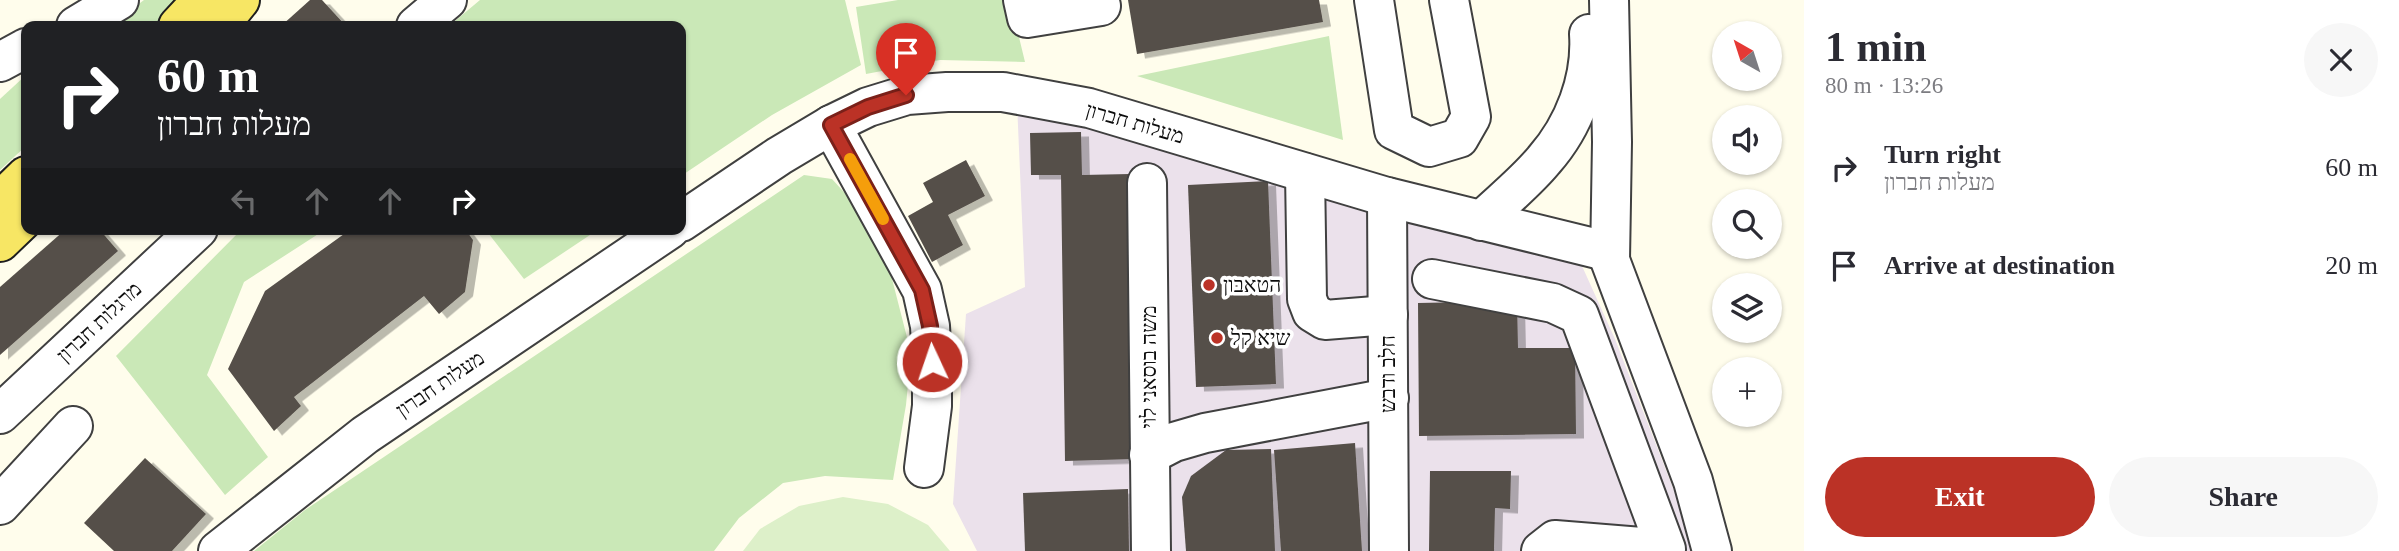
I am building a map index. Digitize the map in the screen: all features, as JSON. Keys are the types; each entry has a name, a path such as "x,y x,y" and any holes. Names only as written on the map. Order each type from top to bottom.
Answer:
{"main road":[{"path":"183,21 202,0"},
{"path":"223,21 240,0"},
{"path":"0,201 21,181"},
{"path":"0,242 21,222"}],"street":[{"path":"84,21 119,0"},
{"path":"422,21 447,0"},
{"path":"1023,0 1027,18 1101,6"},
{"path":"1374,0 1394,130 1429,147 1459,138 1471,117 1449,0"},
{"path":"1480,220 1544,161 1561,138 1581,96 1588,69 1589,38 1585,0"},
{"path":"1609,0 1611,260 1693,481 1712,551"},
{"path":"0,62 21,51"},
{"name":"מעלות חברון","path":"686,219 779,156 868,107 906,95 1003,92 1089,108 1387,197 1610,252"},
{"path":"831,125 922,290 930,326 932,362 932,405 924,468"},
{"path":"1305,173 1307,299 1312,312 1325,320 1388,315"},
{"name":"משה בוסאני לוי","path":"1147,183 1151,551"},
{"name":"חלב ודבש","path":"1387,197 1389,551"},
{"name":"מרגלות חברון","path":"0,414 192,235"},
{"name":"מעלות חברון","path":"218,551 365,435 661,235"},
{"path":"1432,279 1553,303 1579,315 1666,549 1555,540 1541,551"},
{"path":"1149,455 1174,442 1205,433 1389,398"},
{"path":"6,485 73,426"}],"shaded area":[{"path":"1017,103 1108,124 1582,266 1615,339 1680,506 1692,551 977,551 953,504 966,314 1025,287"}],"green space":[{"path":"144,0 187,0 164,21 117,21"},
{"path":"480,0 845,0 861,65 772,115 686,173 686,21 455,21"},
{"path":"898,0 1010,0 1025,62 940,60 866,74 856,7"},
{"path":"1329,36 1343,140 1137,76"},
{"path":"21,80 21,151 0,170 0,99"},
{"path":"804,175 832,179 853,202 890,271 911,353 906,405 893,480 825,476 783,483 739,518 714,551 254,551 305,510"},
{"path":"236,235 317,235 244,282 207,375 268,457 225,495 116,356"},
{"path":"490,235 590,235 524,279"},
{"path":"843,497 888,504 928,525 950,551 743,551 760,529 799,506"}],"building":[{"path":"310,0 322,0 341,21 287,21"},
{"path":"1128,0 1319,0 1323,22 1137,54"},
{"path":"1081,132 1082,175 1130,174 1134,459 1065,461 1061,175 1031,175 1030,133"},
{"path":"966,160 985,196 948,215 963,245 932,262 908,216 933,202 923,183"},
{"path":"1268,181 1276,384 1196,387 1188,185"},
{"path":"59,235 104,235 118,251 0,355 0,287"},
{"path":"343,235 469,235 473,240 465,292 439,314 424,296 294,397 301,406 274,431 228,369 265,291"},
{"path":"1517,301 1518,348 1575,348 1576,434 1419,436 1418,303"},
{"path":"1355,443 1362,551 1281,551 1274,450"},
{"path":"1271,449 1275,551 1186,551 1182,497 1191,476 1226,450"},
{"path":"145,458 206,514 172,551 114,551 84,523"},
{"path":"1430,471 1511,471 1510,509 1495,508 1494,551 1429,551"},
{"path":"1128,489 1129,551 1025,551 1023,493"}],"slow traffic":[{"path":"850,159 883,219"}],"place":[{"name":"הטאבון","path":"1209,285"},
{"name":"שיא קל","path":"1217,338"}],"route":[{"path":"906,95 868,107 831,125 922,290 930,326 932,362"}]}
